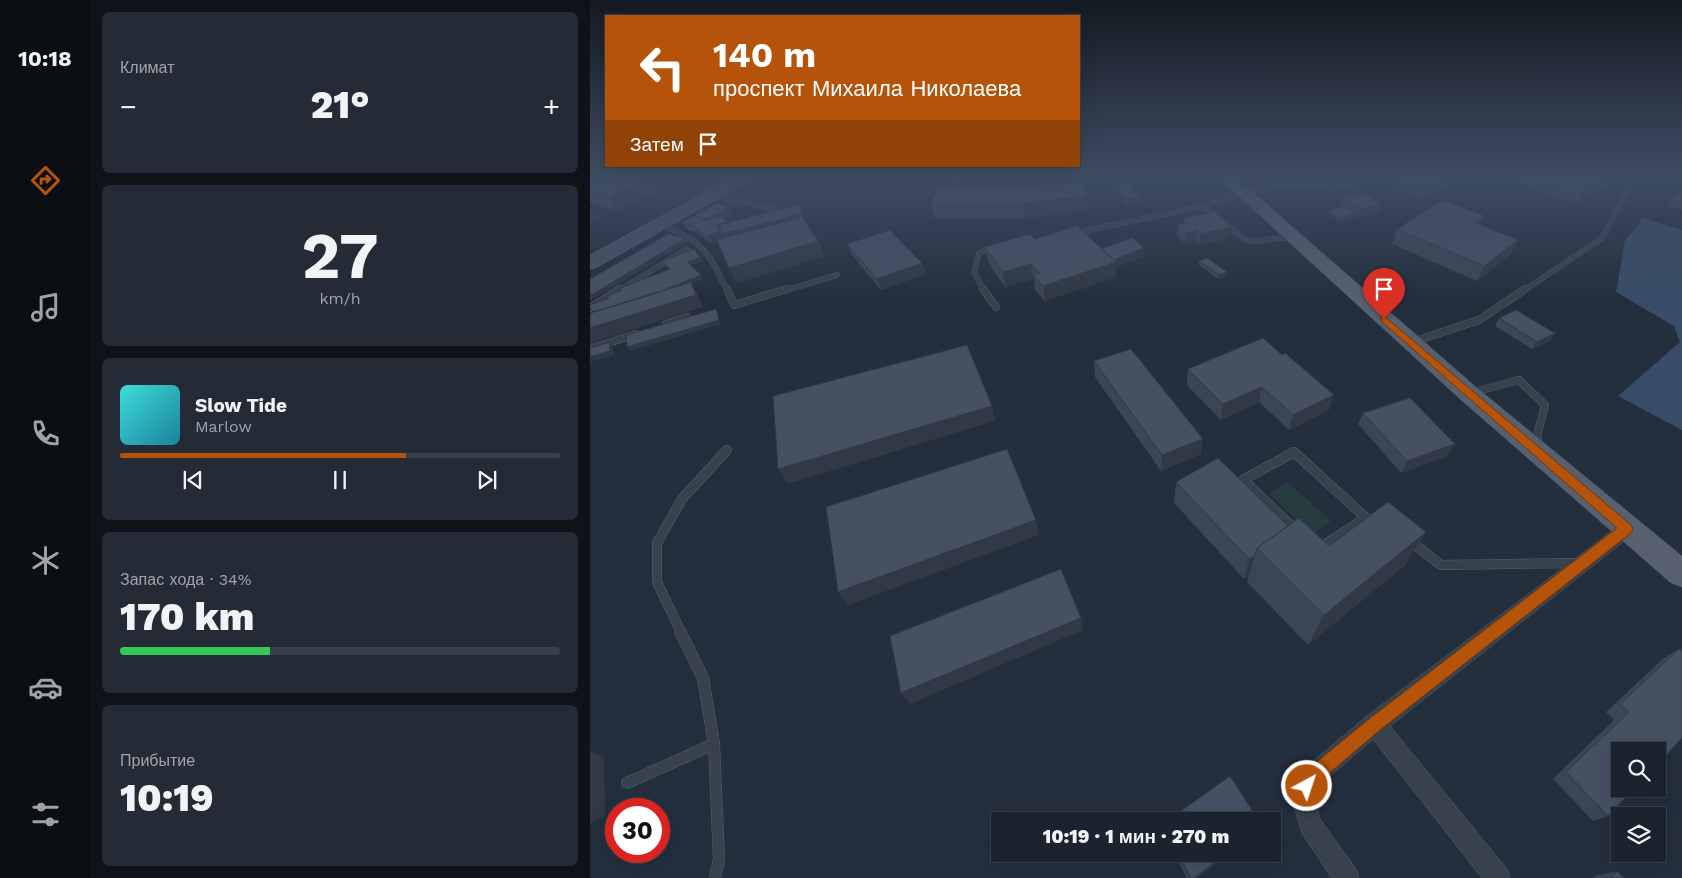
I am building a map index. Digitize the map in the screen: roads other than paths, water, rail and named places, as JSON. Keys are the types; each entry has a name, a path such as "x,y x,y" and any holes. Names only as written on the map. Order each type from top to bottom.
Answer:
{"main road":[{"path":"590,263 676,215"},
{"path":"1269,215 1468,393 1682,574"}],"street":[{"path":"1347,878 1310,825 1302,796 1313,776 1375,724 1627,529"},
{"path":"1375,724 1498,878"}],"lane":[{"path":"1070,234 1161,215"},
{"path":"1215,215 1245,240 1255,241 1294,237"},
{"path":"1410,342 1479,320 1602,238 1614,215"},
{"path":"660,224 683,232 706,250 734,305 837,275"},
{"path":"996,306 978,282 974,272 979,253 996,245 1005,244"},
{"path":"590,308 686,249"},
{"path":"660,326 687,317"},
{"path":"590,349 643,332"},
{"path":"1468,393 1519,380 1545,405 1534,450"},
{"path":"715,878 718,859 714,744 703,678 657,582 657,543 682,499 727,450"},
{"path":"1366,518 1317,550 1243,480 1294,452 1366,518 1380,522"},
{"path":"1403,536 1441,565 1582,563"},
{"path":"627,783 714,744"}],"water":[{"path":"1643,218 1682,230 1682,430 1618,396 1680,342 1674,326 1616,292 1625,241"}]}
